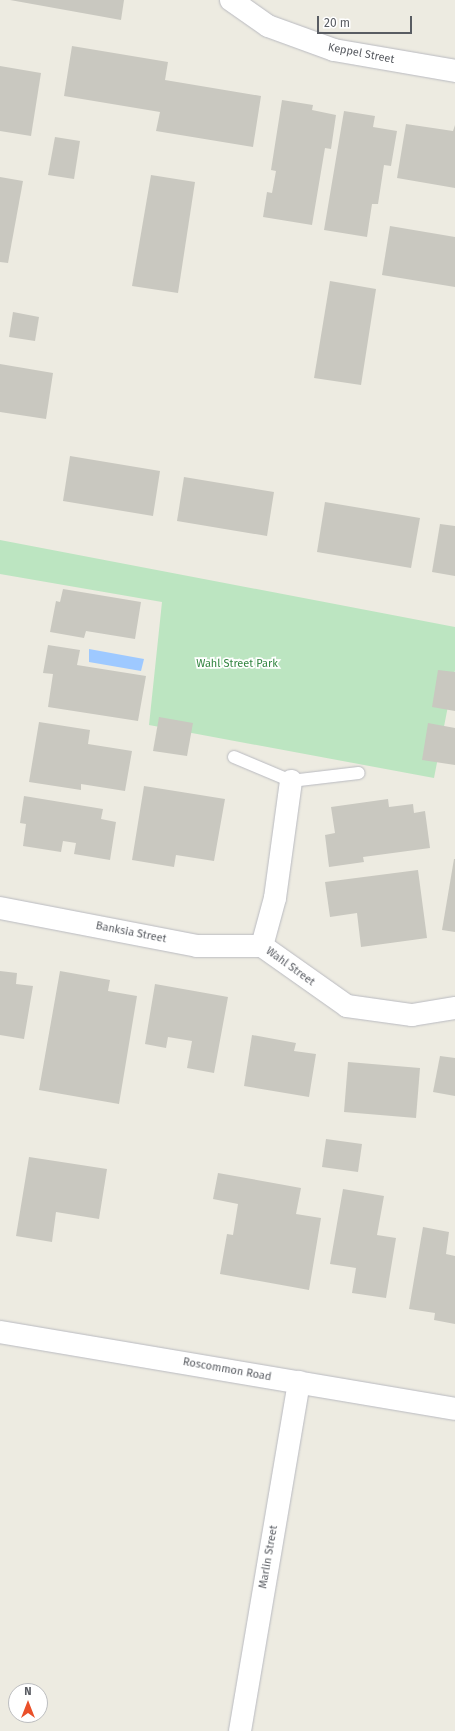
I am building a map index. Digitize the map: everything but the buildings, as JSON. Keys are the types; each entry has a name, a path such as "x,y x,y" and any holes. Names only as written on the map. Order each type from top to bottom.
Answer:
{"street":[{"name":"Keppel Street","path":"231,0 268,26 334,50 455,71"},
{"name":"Wahl Street","path":"291,782 275,898 262,946 347,1006 412,1015 455,1008"},
{"name":"Banksia Street","path":"0,908 197,946 262,946"},
{"name":"Roscommon Road","path":"0,1332 455,1409"},
{"name":"Marlin Street","path":"240,1731 299,1382"}],"lane":[{"path":"234,757 291,782 359,773"}],"green space":[{"name":"Wahl Street Park","path":"0,540 455,627 455,670 434,778 149,725 162,602 0,574"}],"water":[{"path":"89,649 144,659 141,671 89,662"}]}
